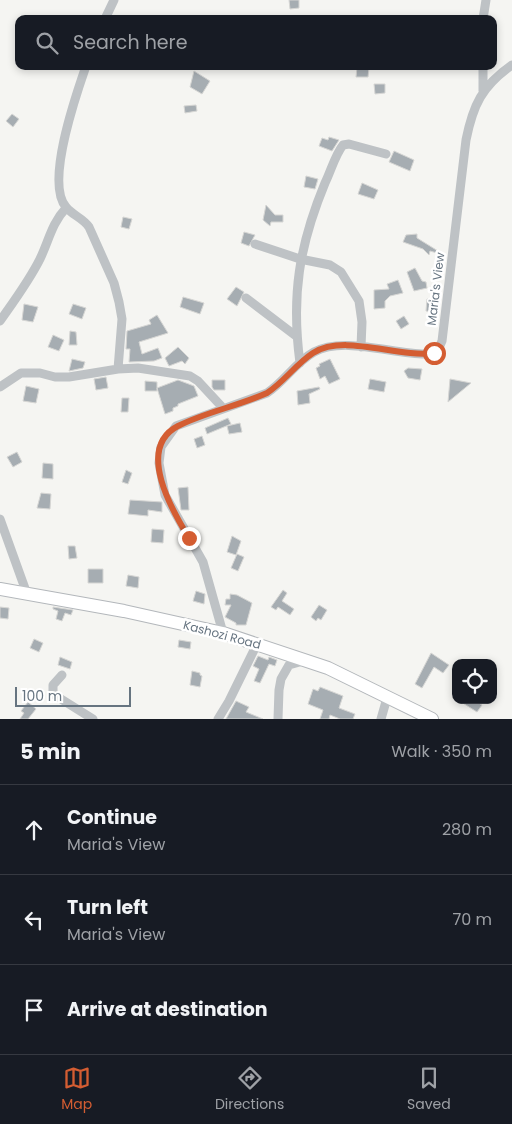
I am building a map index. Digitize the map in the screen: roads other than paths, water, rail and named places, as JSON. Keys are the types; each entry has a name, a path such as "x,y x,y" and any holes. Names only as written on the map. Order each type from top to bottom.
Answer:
{"main road":[{"name":"Kashozi Road","path":"0,589 124,611 223,633 328,668 432,719"}],"street":[{"path":"107,15 114,0"},
{"path":"484,15 486,0"},
{"name":"Maria's View","path":"223,633 207,573 166,495 159,463 161,447 176,426 267,393 280,384 314,352 324,348 340,345 425,354 438,350 442,341 466,140 471,115 483,91 494,77 512,65"},
{"path":"85,70 63,144 58,177 60,193 66,208 84,220 89,227 114,283 122,319 118,369"},
{"path":"483,70 483,91"},
{"path":"300,364 296,336 296,295 300,259 321,194 340,149 349,144 386,154"},
{"path":"0,321 39,260 52,225 66,208"},
{"path":"255,244 300,259 330,265 341,272 359,301 362,322 361,347"},
{"path":"246,298 296,336"},
{"path":"0,387 21,373 40,373 55,377 69,377 118,369 163,371 190,376 198,381 223,408"},
{"path":"0,519 27,594"},
{"path":"220,719 257,644"},
{"path":"278,719 279,690 286,668 293,662 306,660"},
{"path":"62,675 53,685 53,694 93,719"},
{"path":"381,719 387,698"}]}
